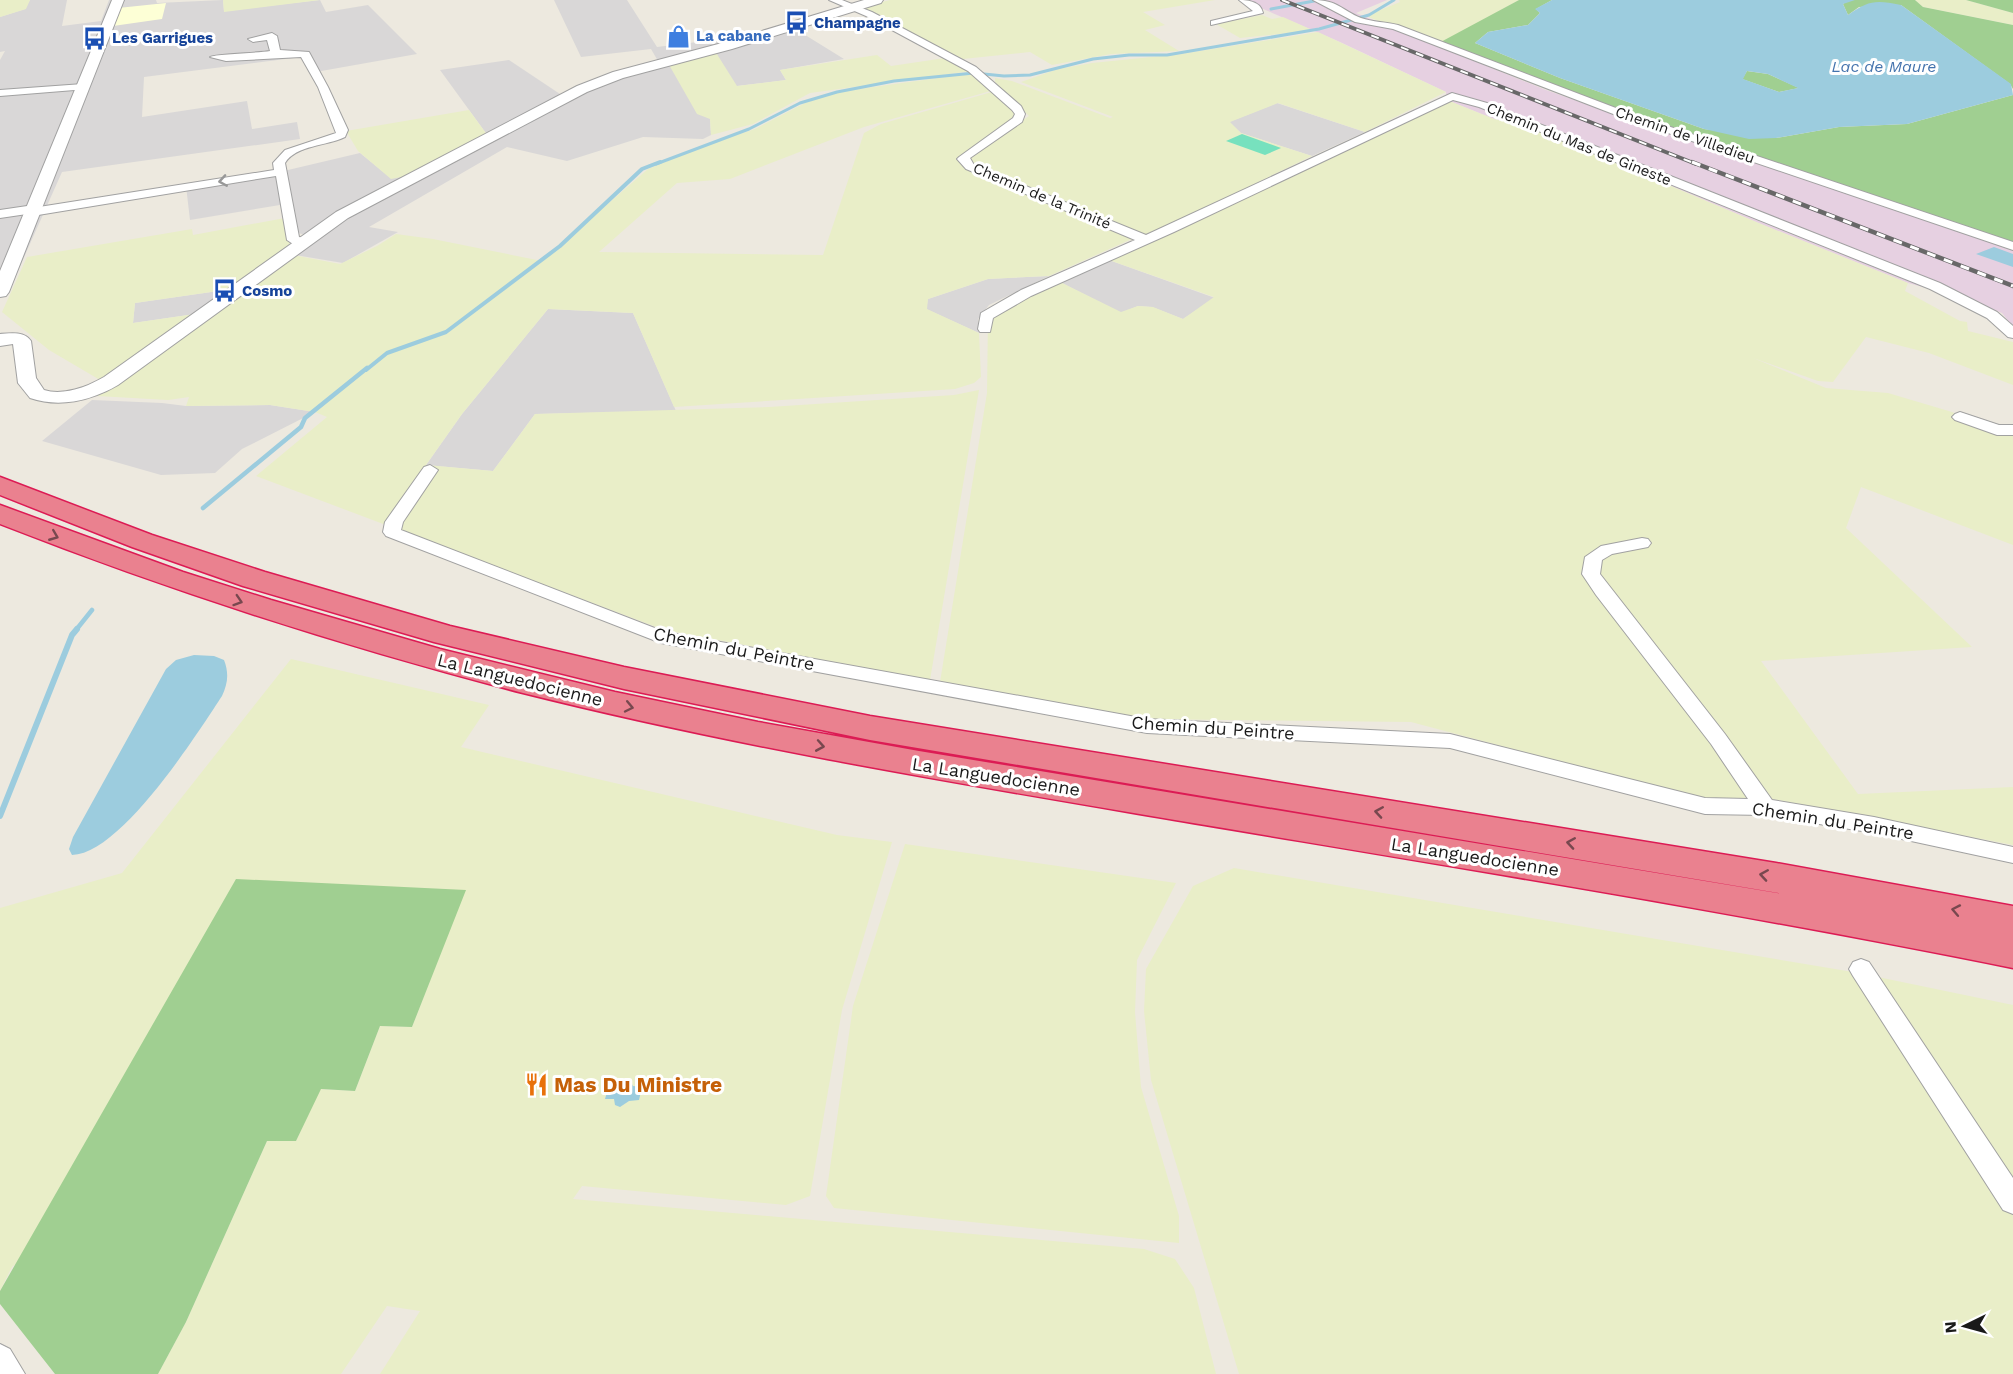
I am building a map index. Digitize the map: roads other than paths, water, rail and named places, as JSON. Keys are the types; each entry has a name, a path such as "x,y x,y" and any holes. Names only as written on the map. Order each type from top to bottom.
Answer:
{"highway":[{"name":"La Languedocienne","path":"0,485 133,538 295,592 445,635 635,681 870,728 1788,879 2013,921"},
{"name":"La Languedocienne","path":"0,514 163,576 297,620 432,658 705,724 892,759 1847,920 2013,952"}],"street":[{"path":"0,292 118,0"},
{"path":"834,0 852,7"},
{"path":"0,340 12,338 22,341 28,386 32,391 44,396 84,394 111,381 302,242 379,194 592,84 766,35 877,0"},
{"path":"1214,23 1258,13 1258,9 1244,0"},
{"name":"Chemin de Villedieu","path":"1318,0 1341,9 1356,19 1395,27 1625,115 2013,246"},
{"name":"Chemin de la Trinité","path":"852,7 972,69 1017,108 1020,114 1018,120 963,159 970,167 1145,239"},
{"path":"253,39 272,36 273,48 278,54"},
{"path":"215,57 243,58 305,54 323,87 342,130 341,135 334,140 291,151 281,158 281,172 293,240 302,242"},
{"path":"0,93 83,87"},
{"name":"Chemin du Mas de Gineste","path":"985,329 986,316 1026,292 1452,96 1483,105 1935,286 1992,315 2013,334"},
{"path":"0,214 281,172"},
{"path":"1960,417 1997,430 2013,430"},
{"name":"Chemin du Peintre","path":"430,470 394,522 392,532 661,637 1147,726 1450,741 1704,806 1765,807 1874,825 2013,855"},
{"path":"1642,543 1607,550 1594,556 1591,574 1718,739 1765,807"},
{"path":"1862,969 2013,1201"},
{"path":"0,1359 10,1374"}],"water":[{"name":"Lac de Maure","path":"1552,0 1855,0 1843,4 1848,15 1873,2 1892,3 1901,5 2011,84 2013,95 1907,124 1839,127 1776,138 1749,139 1704,129 1560,78 1475,43 1488,32 1528,25 1540,13 1535,9","holes":["1747,71 1768,74 1798,88 1779,92 1743,79"]},
{"path":"1994,247 2013,254 2013,267 1976,254"},
{"path":"194,655 214,656 224,660 227,678 222,696 176,763 134,814 113,835 91,849 72,855 69,849 73,837 166,669 176,660"},
{"path":"624,1080 630,1080 633,1086 642,1087 639,1100 629,1101 620,1107 615,1105 614,1099 605,1099 609,1085 619,1085"}],"waterway":[{"path":"656,164 749,129 800,103 837,92 894,81 974,73 1004,76 1030,75 1093,59 1129,55 1167,55 1319,29 1369,15 1394,0"},
{"path":"1271,9 1314,1"},
{"path":"366,370 387,353 446,332 560,246 642,169 660,162"},
{"path":"203,508 301,427 305,418 367,368"},
{"path":"76,630 92,610"},
{"path":"0,816 72,635 77,629"}],"railway":[{"path":"1282,0 1696,164"},
{"path":"1692,162 2013,286"}],"place":[{"name":"Champagne","path":"796,23"},
{"name":"La cabane","path":"678,36"},
{"name":"Les Garrigues","path":"94,38"},
{"name":"Cosmo","path":"224,291"},
{"name":"Mas Du Ministre","path":"536,1085"}]}
